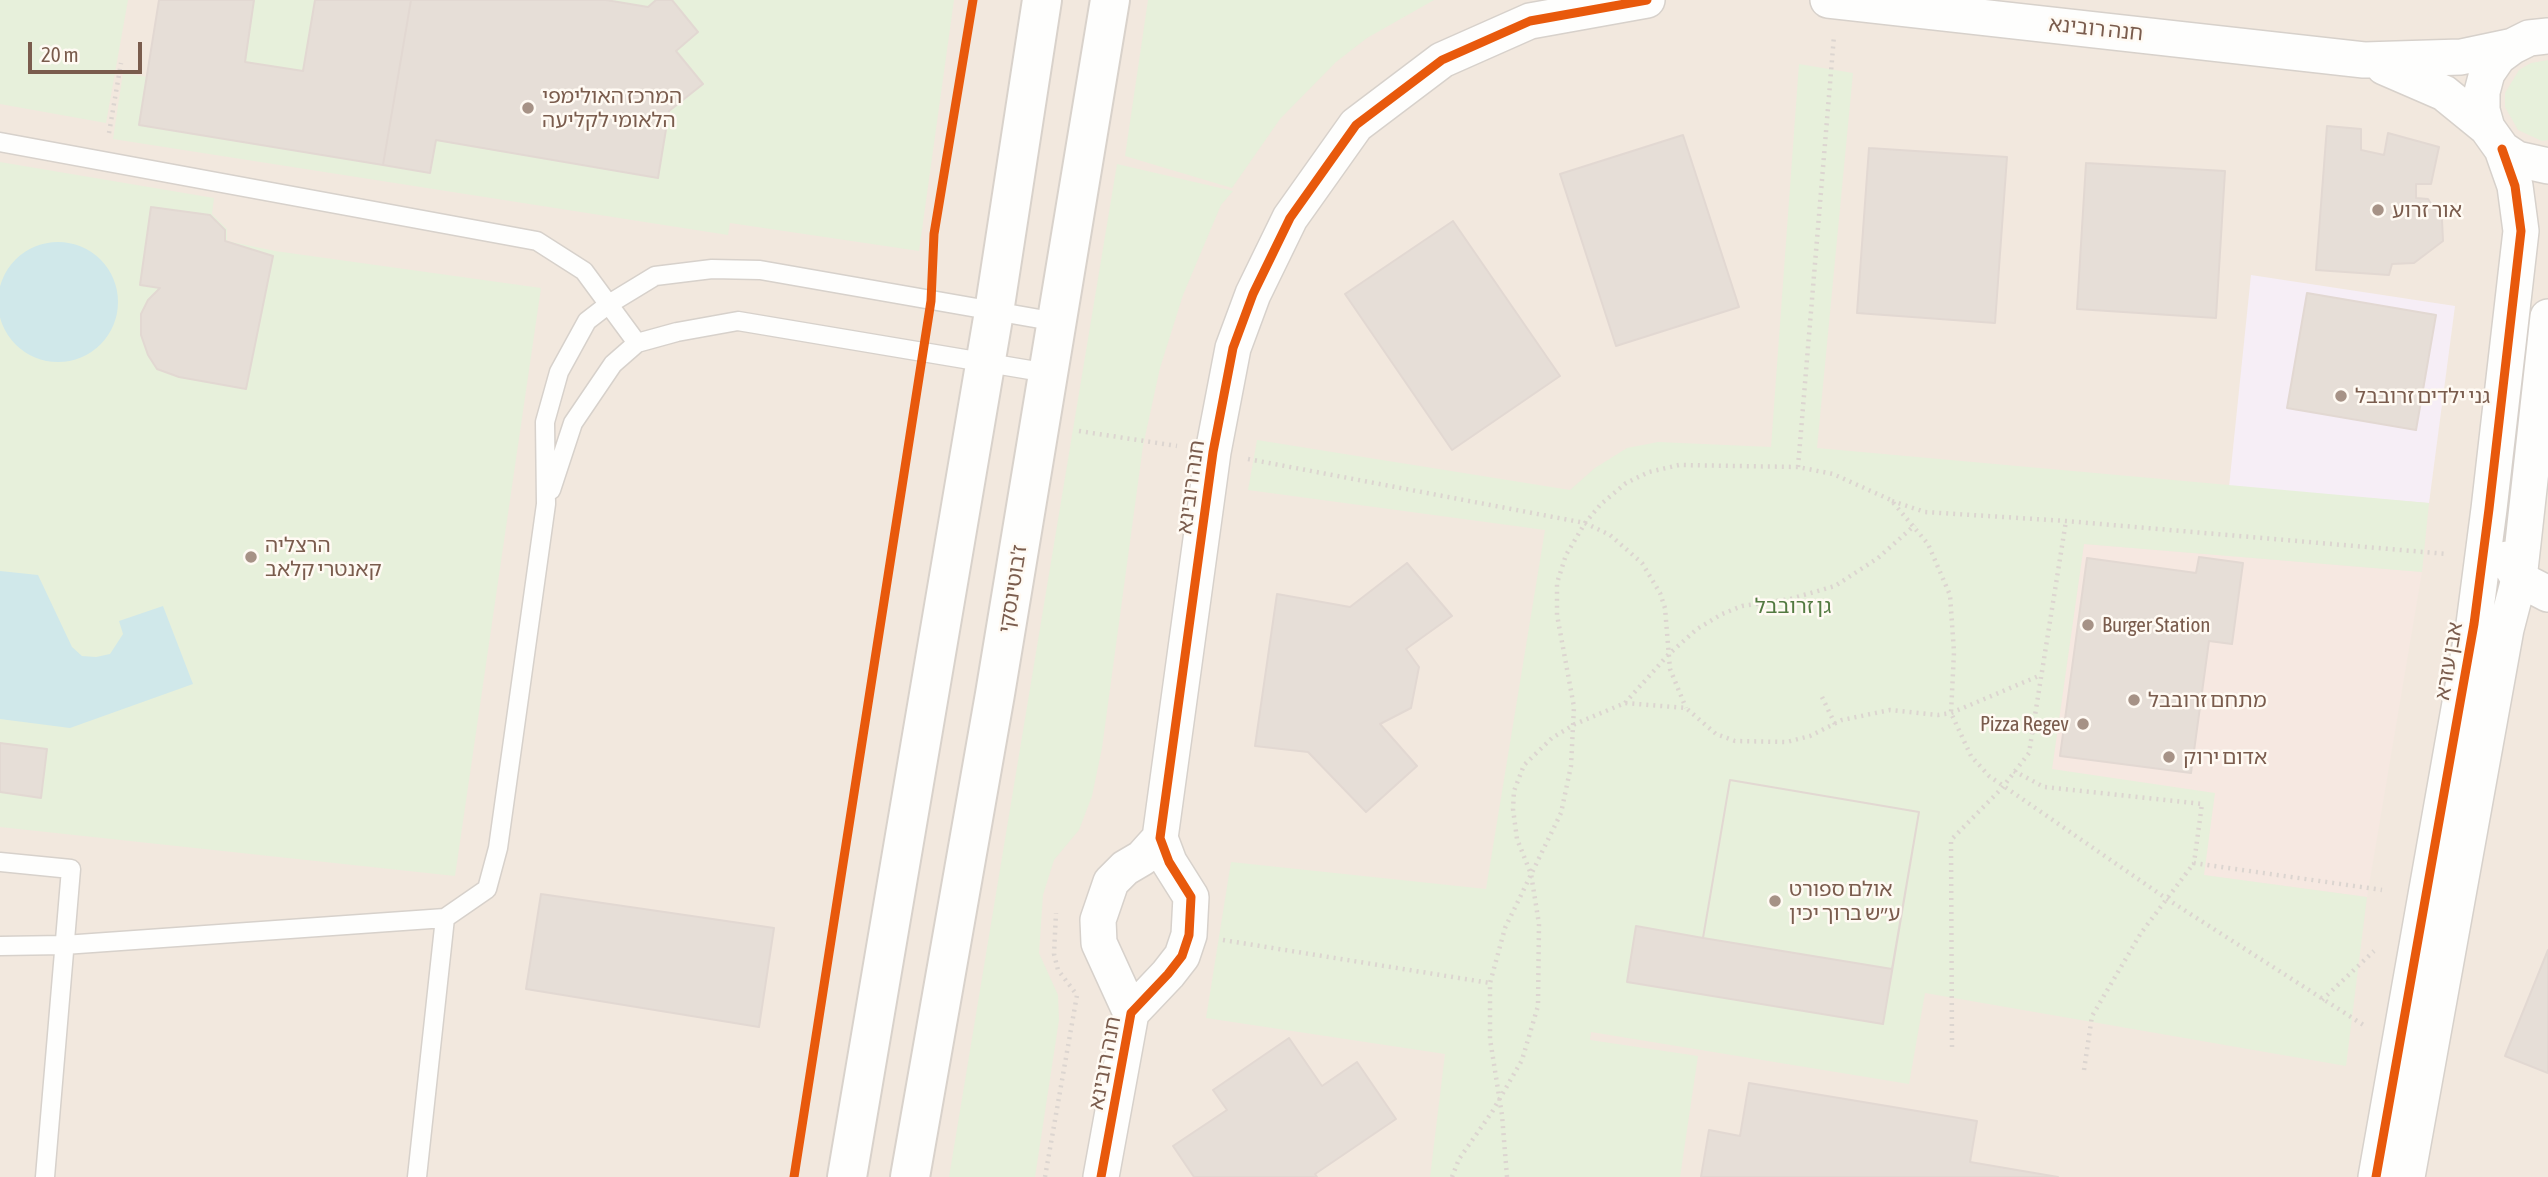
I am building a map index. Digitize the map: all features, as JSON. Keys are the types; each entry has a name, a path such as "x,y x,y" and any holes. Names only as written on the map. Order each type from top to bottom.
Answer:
{"main road":[{"path":"847,1177 986,361 1042,0"},
{"name":"ז'בוטינסקי","path":"910,1177 1040,425 1110,0"}],"street":[{"name":"חנה רובינא","path":"1101,1177 1131,1013 1182,956 1189,935 1191,897 1169,862 1160,838 1213,452 1233,348 1253,294 1290,218 1356,125 1442,60 1530,21 1647,0"},
{"name":"חנה רובינא","path":"1828,0 2364,60 2461,57 2534,35"},
{"name":"אבן עזרא","path":"2399,1173 2483,558 2521,231 2515,186 2482,101 2487,73 2498,57 2534,35"},
{"name":"חנה רובינא","path":"2364,60 2444,93 2517,159 2548,166"},
{"name":"אבן עזרא","path":"2399,1173 2506,628 2533,586 2548,317"},
{"path":"2489,509 2501,549 2533,586"},
{"name":"חנה רובינא","path":"1131,1013 1099,943 1098,920 1111,882 1160,838"}],"lane":[{"path":"0,142 537,241 584,271 637,343"},
{"path":"0,946 64,945 444,918 487,889 498,848 546,503 545,422 559,372 587,321 655,276 712,269 760,270 1056,322"},
{"path":"546,503 573,423 614,365 637,343 738,321 1048,373"},
{"path":"0,862 71,869 45,1177"},
{"path":"417,1177 444,918"}],"path":[{"path":"1798,467 1837,1"},
{"path":"105,162 121,63"},
{"path":"1040,425 1213,452 1585,523 1610,535 1629,550 1652,577 1665,608 1668,655 1679,697 1686,708 1716,734 1735,741 1787,743 1835,724 1890,710 1938,715 1951,713 2041,675"},
{"path":"1507,1177 1500,1099 1490,1039 1490,983 1505,928 1561,813 1575,724 1557,615 1557,583 1566,555 1585,523 1626,483 1649,472 1679,464 1798,467 1833,474 1924,512 2066,520 2483,558"},
{"path":"1891,500 1916,525 1928,544 1950,595 1954,652 1951,713 1971,756 2002,788 2167,900 2365,1026"},
{"path":"1952,1047 1951,840 2002,788 2029,753 2066,520"},
{"path":"1452,1177 1458,1158 1500,1099 1522,1060 1538,1006 1541,951 1531,874 1514,824 1514,791 1518,778 1537,751 1575,724 1625,703 1668,655 1698,629 1722,614 1742,606 1790,599 1835,586 1878,558 1916,525"},
{"path":"1822,697 1835,724"},
{"path":"1625,703 1686,708"},
{"path":"2014,771 2045,787 2202,804 2194,863 2141,933 2092,1016 2084,1070"},
{"path":"2194,863 2382,890"},
{"path":"1045,1177 1077,995 1066,983 1056,962 1053,932 1056,912"},
{"path":"1212,939 1490,983"},
{"path":"2322,1000 2374,951"}],"shaded area":[{"path":"0,0 2548,0 2548,1177 0,1177"},
{"name":"גני ילדים זרובבל","path":"2251,275 2455,306 2429,503 2229,487"},
{"path":"2084,544 2422,572 2367,897 2203,875 2052,769"}],"green space":[{"path":"0,0 128,0 106,123 0,104"},
{"name":"המרכז האולימפי הלאומי לקליעה","path":"159,0 954,0 919,251 730,223 728,235 113,139 123,73 147,77"},
{"path":"1148,0 1434,0 1367,38 1336,62 1280,119 1232,188 1125,156"},
{"path":"2548,60 2548,140 2542,141 2518,130 2505,107 2505,93 2519,70 2531,63"},
{"name":"גן זרובבל","path":"1799,64 1853,73 1817,448 2429,503 2422,572 2084,544 2052,769 2215,793 2204,875 2367,897 2346,1066 1925,993 1909,1084 1591,1032 1590,1040 1698,1056 1680,1177 1430,1177 1445,1054 1206,1018 1231,862 1486,889 1545,530 1248,490 1257,440 1570,490 1595,468 1627,448 1658,442 1771,447"},
{"name":"הרצליה קאנטרי קלאב","path":"0,162 214,198 212,214 227,229 227,241 275,251 541,288 455,876 0,827"},
{"path":"1117,164 1233,191 1221,205 1183,295 1160,368 1143,446 1102,748 1092,796 1079,830 1054,860 1043,895 1039,953 1058,995 1059,1020 1035,1177 949,1177"}],"water":[{"path":"58,242 81,246 101,259 114,279 118,302 114,325 101,345 81,358 58,362 35,358 15,345 2,325 -2,302 2,279 15,259 35,246"},
{"path":"0,571 38,575 72,647 82,656 110,654 123,634 119,621 163,606 193,684 70,728 0,719"}],"building":[{"path":"159,0 254,0 245,62 303,71 315,0 411,0 383,165 139,125"},
{"path":"411,0 606,0 648,7 656,0 672,0 698,32 676,51 703,84 669,111 658,178 436,140 430,173 383,165"},
{"name":"אור זרוע","path":"2327,126 2361,129 2361,150 2384,155 2388,133 2439,147 2431,184 2416,184 2416,198 2428,199 2442,220 2443,241 2414,263 2392,264 2389,275 2316,270"},
{"path":"1683,135 1739,307 1616,346 1560,174"},
{"path":"1869,148 2007,157 1995,323 1857,313"},
{"path":"2086,163 2225,171 2216,318 2077,309"},
{"path":"151,207 210,215 225,230 225,241 273,256 246,389 179,377 157,369 148,355 141,335 141,314 148,300 160,288 140,285"},
{"path":"1453,221 1560,376 1452,450 1345,294"},
{"path":"2307,293 2436,315 2416,430 2287,408"},
{"name":"מתחם זרובבל","path":"2199,557 2243,563 2232,644 2209,641 2191,773 2060,756 2087,558 2196,573"},
{"path":"1407,563 1452,616 1406,649 1419,667 1411,708 1380,724 1417,766 1366,812 1308,752 1255,746 1277,594 1350,607"},
{"path":"0,743 47,749 41,798 0,792"},
{"path":"1730,780 1919,812 1892,969 1703,938"},
{"path":"1730,780 1919,812 1883,1024 1627,982 1636,926 1703,938"},
{"path":"541,894 774,928 759,1027 526,989"},
{"path":"2548,950 2548,1073 2505,1056"},
{"path":"1289,1038 1322,1086 1357,1062 1396,1119 1315,1174 1317,1177 1194,1177 1173,1146 1227,1110 1213,1090"},
{"path":"1749,1083 1977,1121 1970,1162 2058,1177 1701,1177 1709,1130 1740,1136"}],"cycle path":[{"path":"794,1177 931,301 934,234 973,0"},
{"path":"1101,1177 1131,1013 1182,956 1189,935 1191,897 1169,862 1160,838 1213,452 1233,348 1253,294 1290,218 1356,125 1442,60 1530,21 1647,0"},
{"path":"2376,1177 2474,624 2489,509 2521,231 2515,186 2502,149"}],"place":[{"name":"המרכז האולימפי הלאומי לקליעה","path":"528,108"},
{"name":"אור זרוע","path":"2378,210"},
{"name":"גני ילדים זרובבל","path":"2341,396"},
{"name":"הרצליה קאנטרי קלאב","path":"251,557"},
{"name":"Burger Station","path":"2088,625"},
{"name":"מתחם זרובבל","path":"2134,700"},
{"name":"Pizza Regev","path":"2083,724"},
{"name":"אדום ירוק","path":"2169,757"},
{"name":"אולם ספורט ע״ש ברוך יכין","path":"1775,901"}]}
